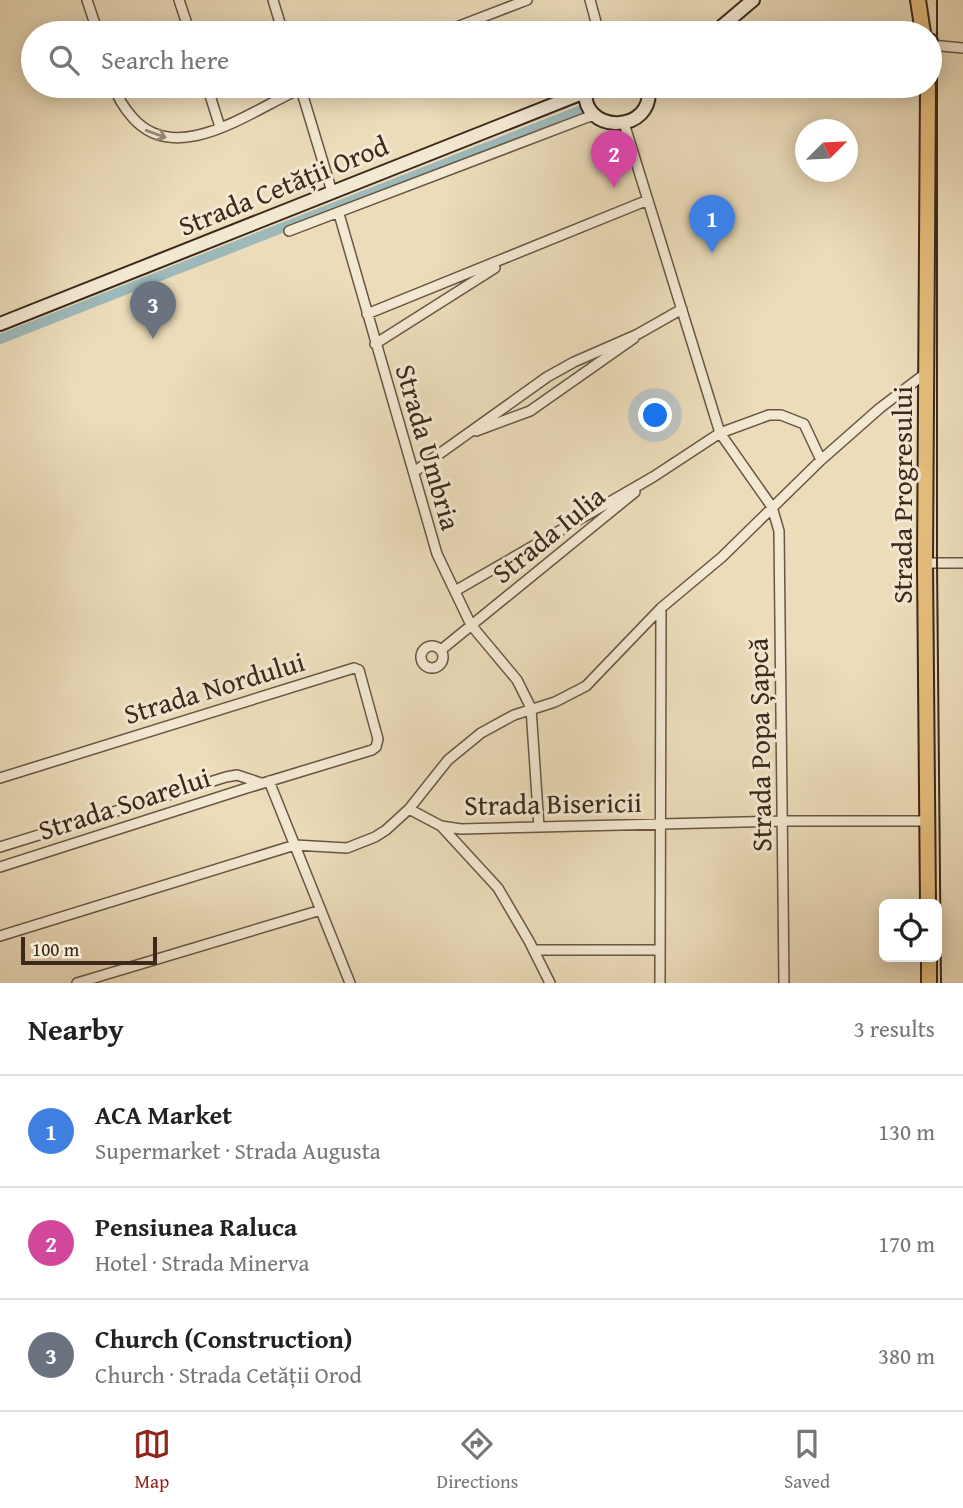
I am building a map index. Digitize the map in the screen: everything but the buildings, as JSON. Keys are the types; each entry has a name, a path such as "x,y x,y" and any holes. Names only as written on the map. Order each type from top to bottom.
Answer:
{"main road":[{"path":"918,0 921,21"},
{"path":"926,0 928,21"},
{"name":"Strada Progresului","path":"928,98 925,563 928,899"},
{"path":"929,962 929,983"}],"street":[{"path":"87,0 94,21"},
{"path":"179,0 186,21"},
{"path":"273,0 279,21"},
{"path":"473,21 527,0"},
{"path":"590,0 596,21"},
{"path":"729,21 753,0"},
{"path":"942,45 963,48"},
{"path":"119,98 123,107 148,133 178,139 204,134 279,98"},
{"path":"211,98 220,127"},
{"path":"305,98 332,192"},
{"name":"Strada Cetății Orod","path":"0,324 563,98"},
{"name":"Strada Cetății Orod","path":"587,98 590,109 596,116"},
{"path":"289,232 588,117 596,116 609,123 624,123 634,119 642,111 647,98"},
{"path":"624,123 720,433 772,508"},
{"path":"366,314 648,200"},
{"name":"Strada Umbria","path":"339,214 437,554 471,625 517,680 531,708"},
{"path":"375,344 514,255"},
{"path":"414,472 547,377 638,334 682,309"},
{"path":"469,433 530,411 638,334"},
{"path":"0,936 295,845 347,848 363,843 386,830 409,809 457,752 497,723 531,708 555,702 586,686 661,608 722,557 821,460 880,408 926,373"},
{"name":"Strada Iulia","path":"454,591 653,477 720,433 769,415 781,415 804,424 821,460"},
{"name":"Strada Iulia","path":"441,650 653,477"},
{"name":"Strada Popa Șapcă","path":"772,508 779,531 784,983"},
{"path":"925,563 963,563"},
{"path":"660,983 661,608"},
{"name":"Strada Nordului","path":"0,778 354,668 359,670 378,739 372,750"},
{"path":"531,708 539,827"},
{"name":"Strada Soarelui","path":"0,867 372,750"},
{"name":"Strada Soarelui","path":"0,847 226,777 237,775 265,782"},
{"path":"265,782 295,845 350,983"},
{"name":"Strada Bisericii","path":"409,809 441,826 461,829 660,823 928,821"},
{"path":"441,826 498,888 550,983"},
{"path":"77,983 321,910"},
{"path":"534,950 660,950"}],"waterway":[{"path":"0,339 584,109"}],"tram line":[{"path":"937,0 937,21"},
{"path":"937,98 937,563 941,983"}],"place":[{"name":"Pensiunea Raluca","path":"614,188"},
{"name":"ACA Market","path":"712,253"},
{"name":"Church (Construction)","path":"153,339"}]}
